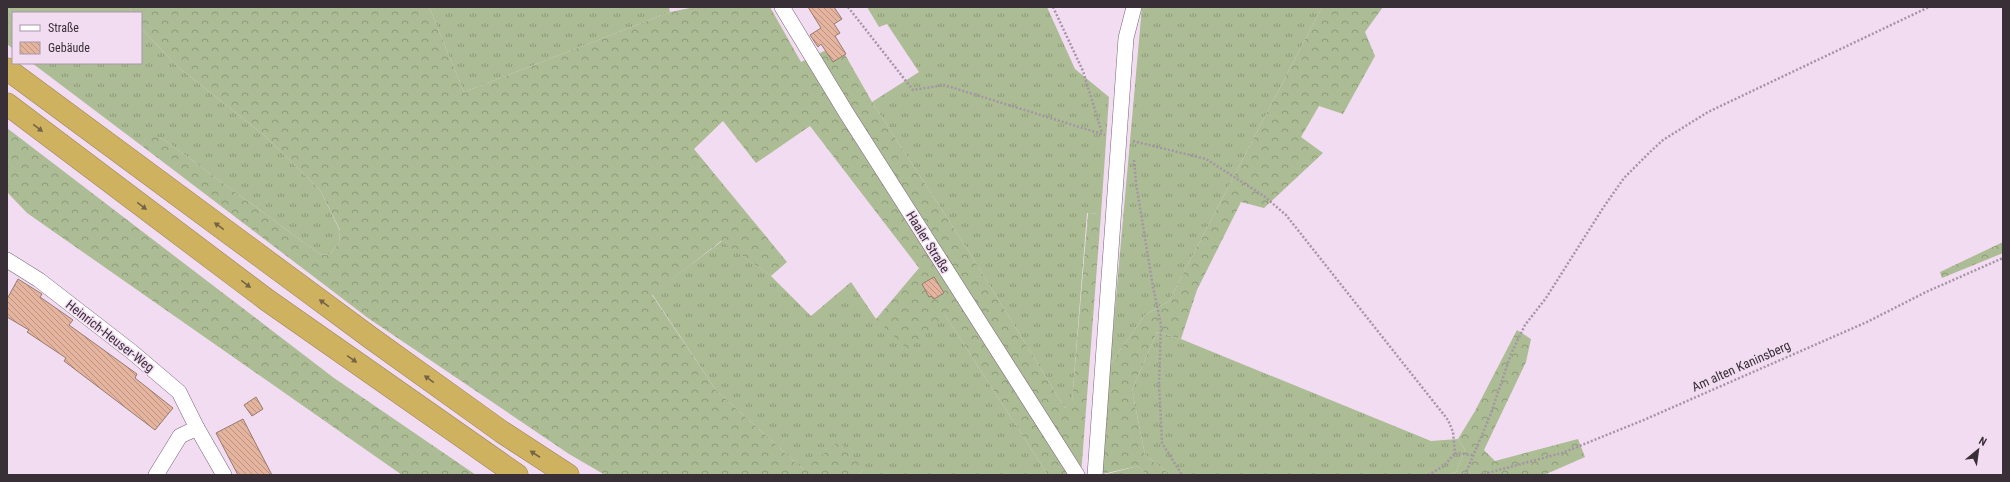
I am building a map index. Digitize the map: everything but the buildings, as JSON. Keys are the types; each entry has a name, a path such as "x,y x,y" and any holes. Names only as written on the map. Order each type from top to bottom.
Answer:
{"highway":[{"path":"7,69 371,338 502,432 568,475"},
{"path":"7,104 267,300 517,475"}],"street":[{"name":"Haaler Straße","path":"782,7 852,121 1077,475"},
{"path":"1095,475 1126,140 1126,38 1134,7"},
{"name":"Heinrich-Heuser-Weg","path":"7,260 51,290 132,352 179,392 197,428 224,475"},
{"path":"156,475 180,436 197,428"}],"path":[{"path":"848,7 913,90 944,85 1102,134 1206,160 1264,196 1286,215 1448,420 1453,432 1455,453 1444,466 1428,475"},
{"path":"1053,7 1083,71 1102,134"},
{"path":"1465,475 1490,416 1511,354 1525,325 1546,298 1603,208 1624,178 1663,140 1708,112 1929,7"},
{"path":"1126,140 1133,148"},
{"path":"1134,155 1136,183 1153,287 1161,325 1159,384 1162,443 1182,475"},
{"name":"Am alten Kaninsberg","path":"1480,475 1562,452 1646,419 1867,322 1926,292 2003,258"},
{"path":"1455,453 1473,455"}],"green space":[{"path":"7,7 129,7 132,12 12,12 12,14"},
{"path":"7,7 12,14 12,48 7,44"},
{"path":"129,7 429,7 464,92 670,12 695,7 770,7 801,62 839,44 872,102 966,247 1065,408 1072,401 1088,213 1101,214 1081,475 1048,475 945,315 908,350 876,319 919,268 810,126 756,163 723,121 694,149 787,262 771,276 721,241 652,295 716,390 804,470 839,441 863,469 859,475 605,475 569,454 368,318 142,146 147,135 163,139 321,255 330,254 339,243 340,230 320,190 264,135 178,67 142,29 142,12 132,12"},
{"path":"429,7 669,7 670,12 464,92"},
{"path":"867,7 1047,7 1075,69 1109,97 1101,214 1087,213 1072,402 1065,408 966,247 872,102 919,72 887,24 879,27"},
{"path":"1142,7 1322,7 1169,301 1145,315 1110,364"},
{"path":"1322,7 1383,7 1365,32 1375,56 1343,114 1319,106 1301,137 1323,153 1264,208 1241,202 1197,290 1181,339 1157,332 1132,390 1145,455 1171,475 1147,475 1138,466 1098,475 1110,364 1145,315 1169,301"},
{"path":"142,29 178,67 264,135 320,190 340,231 339,243 330,254 321,255 163,139 147,136 142,146 33,64 142,64"},
{"path":"7,128 334,378 476,475 402,475 27,213 7,192"},
{"path":"722,241 771,276 811,316 851,282 876,319 945,315 1048,475 859,475 863,469 804,470 716,390 652,294"},
{"path":"2003,242 2003,253 1942,278 1940,272"},
{"path":"1517,330 1531,339 1526,362 1484,450 1495,461 1578,439 1585,457 1544,475 1448,475 1456,472 1465,450 1458,439 1475,411"},
{"path":"1157,332 1181,339 1431,441 1458,439 1465,450 1456,472 1448,475 1171,475 1145,455 1132,390"},
{"path":"1138,466 1147,475 1103,475"}]}
